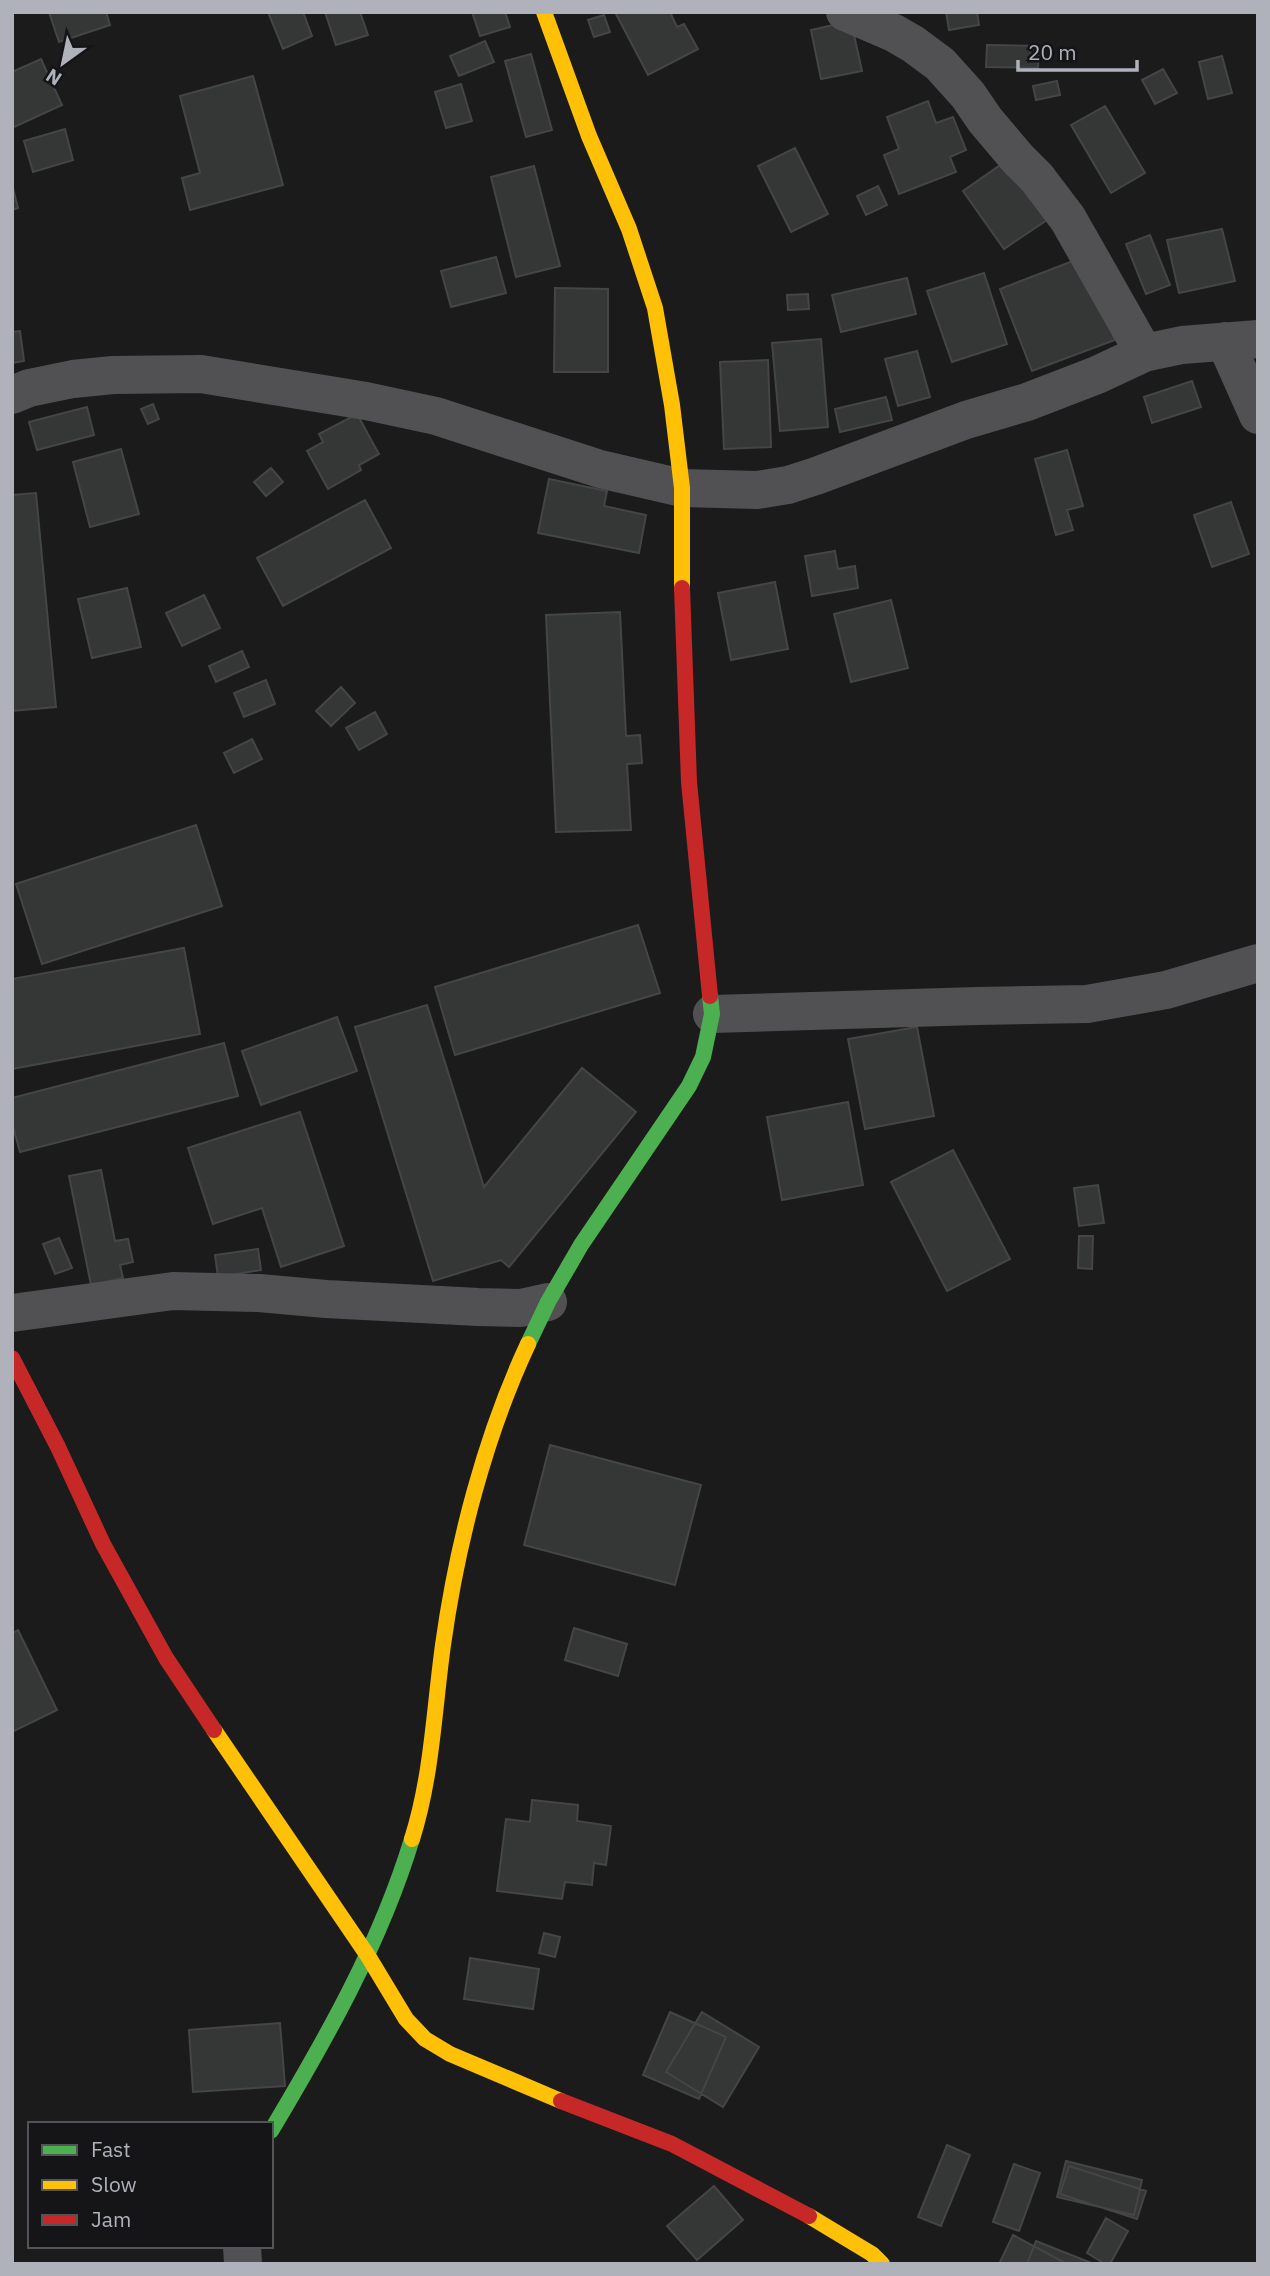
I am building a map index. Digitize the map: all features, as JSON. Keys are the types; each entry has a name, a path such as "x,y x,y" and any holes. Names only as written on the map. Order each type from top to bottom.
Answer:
{"street":[{"path":"845,12 914,44 940,64 968,94 985,120 1037,178 1068,219 1144,353"},
{"path":"273,2128 330,2031 368,1956 398,1886 420,1813 427,1779 448,1619 459,1558 482,1468 512,1378 548,1302 614,1195 689,1086 703,1057 712,1014 689,782 682,596 682,488 672,405 655,308 629,229 589,136 544,13"},
{"path":"12,395 29,388 73,379 201,374 366,401 436,416 600,468 682,488 757,490 788,485 967,420 1027,402 1097,375 1144,353 1182,345 1242,340 1258,415"},
{"path":"712,1014 1087,1004 1166,990 1258,963"},
{"path":"12,1313 173,1291 259,1293 478,1307 521,1308 548,1302"},
{"path":"12,1358 58,1447 103,1544 166,1658 368,1956 407,2019 425,2039 450,2054 598,2117 672,2144 826,2225 872,2254 882,2264"}],"building":[{"path":"49,12 106,12 110,25 59,42"},
{"path":"268,12 303,12 312,36 283,49"},
{"path":"325,12 360,12 368,35 336,45"},
{"path":"472,12 505,12 510,27 480,36"},
{"path":"615,12 670,12 677,27 684,24 698,49 648,75"},
{"path":"946,12 977,12 979,25 949,30"},
{"path":"604,15 610,32 594,37 588,20"},
{"path":"851,21 862,71 821,79 811,30"},
{"path":"485,41 494,62 459,76 450,56"},
{"path":"987,45 1039,46 1038,68 986,67"},
{"path":"531,54 552,130 526,137 505,61"},
{"path":"1222,56 1232,93 1208,99 1199,62"},
{"path":"41,59 62,105 12,128 12,72"},
{"path":"1163,69 1177,93 1155,104 1142,80"},
{"path":"253,76 283,185 190,210 182,178 200,173 180,96"},
{"path":"1057,81 1060,95 1036,100 1033,86"},
{"path":"461,84 472,121 446,128 435,92"},
{"path":"928,101 936,123 953,117 966,150 950,157 956,172 899,194 884,155 899,149 887,117"},
{"path":"1105,106 1145,173 1111,193 1071,125"},
{"path":"65,129 73,160 33,172 24,141"},
{"path":"795,148 828,214 791,232 758,166"},
{"path":"1006,161 1047,220 1004,249 963,191"},
{"path":"534,166 560,266 516,277 491,177"},
{"path":"12,184 18,208 12,210"},
{"path":"878,186 887,205 866,215 857,196"},
{"path":"1222,229 1235,281 1179,293 1167,240"},
{"path":"1150,235 1170,285 1146,294 1126,244"},
{"path":"496,257 506,293 451,307 441,271"},
{"path":"1083,257 1115,340 1032,371 1000,289"},
{"path":"984,273 1007,344 952,362 927,291"},
{"path":"907,278 916,314 841,332 832,295"},
{"path":"555,288 608,289 608,372 554,372"},
{"path":"808,294 809,309 788,310 787,295"},
{"path":"20,331 24,361 12,363 12,332"},
{"path":"821,339 828,427 780,431 772,343"},
{"path":"917,351 930,397 898,406 885,359"},
{"path":"768,360 771,447 724,449 720,362"},
{"path":"1192,381 1201,407 1152,423 1144,397"},
{"path":"886,397 892,420 840,432 835,409"},
{"path":"153,404 159,419 148,424 141,409"},
{"path":"87,407 94,435 37,450 29,422"},
{"path":"357,414 379,454 359,465 361,470 328,489 307,451 323,442 319,434"},
{"path":"121,449 139,514 90,527 73,462"},
{"path":"1067,450 1083,506 1067,510 1073,530 1056,535 1035,459"},
{"path":"271,468 283,482 266,496 254,482"},
{"path":"549,479 607,491 604,506 646,515 639,553 538,533"},
{"path":"36,493 56,707 12,711 12,495"},
{"path":"365,500 391,548 283,606 257,558"},
{"path":"1231,502 1249,554 1212,567 1194,515"},
{"path":"835,551 838,569 855,566 858,588 812,596 805,556"},
{"path":"775,582 788,649 731,660 718,593"},
{"path":"127,588 141,647 92,658 78,599"},
{"path":"204,595 220,628 182,646 166,613"},
{"path":"891,600 908,668 851,682 834,614"},
{"path":"620,612 626,736 640,735 642,763 627,764 631,830 556,832 546,615"},
{"path":"242,651 249,667 216,682 209,666"},
{"path":"266,680 275,704 244,717 234,693"},
{"path":"341,687 355,703 331,726 316,711"},
{"path":"375,712 387,734 359,750 346,728"},
{"path":"252,739 262,759 234,773 224,753"},
{"path":"196,825 222,906 42,964 16,884"},
{"path":"638,925 660,993 455,1055 435,987"},
{"path":"184,948 200,1034 12,1069 12,979"},
{"path":"427,1005 484,1187 582,1068 636,1112 509,1267 501,1260 433,1281 355,1027"},
{"path":"337,1017 357,1071 261,1105 242,1051"},
{"path":"917,1027 934,1116 865,1129 848,1039"},
{"path":"224,1043 238,1096 20,1152 12,1123 12,1098"},
{"path":"848,1102 863,1185 782,1200 767,1117"},
{"path":"300,1112 344,1246 281,1267 262,1208 213,1224 188,1148"},
{"path":"953,1150 1010,1259 947,1291 891,1182"},
{"path":"101,1170 115,1241 128,1239 133,1262 120,1265 123,1278 91,1285 69,1176"},
{"path":"1098,1185 1104,1223 1079,1226 1074,1188"},
{"path":"1079,1236 1093,1236 1092,1269 1078,1268"},
{"path":"59,1238 72,1268 55,1274 43,1244"},
{"path":"258,1249 261,1270 218,1277 215,1255"},
{"path":"550,1445 701,1485 675,1585 524,1545"},
{"path":"574,1628 627,1644 618,1676 565,1660"},
{"path":"18,1630 57,1710 12,1732 12,1633"},
{"path":"532,1800 578,1805 577,1821 611,1826 606,1865 594,1863 592,1885 565,1882 562,1899 497,1891 506,1819 530,1822"},
{"path":"544,1933 560,1937 555,1957 539,1953"},
{"path":"470,1958 539,1969 533,2009 464,1999"},
{"path":"670,2012 726,2037 699,2099 643,2075"},
{"path":"702,2012 759,2047 723,2107 666,2072"},
{"path":"280,2023 285,2086 193,2092 189,2030"},
{"path":"947,2145 970,2155 941,2226 918,2217"},
{"path":"1066,2161 1142,2180 1134,2215 1057,2197"},
{"path":"1014,2164 1040,2173 1019,2231 993,2222"},
{"path":"1069,2166 1146,2191 1137,2219 1060,2194"},
{"path":"714,2186 743,2220 697,2260 667,2226"},
{"path":"1106,2218 1128,2231 1110,2264 1105,2264 1087,2253"},
{"path":"1013,2235 1067,2264 999,2264"},
{"path":"1036,2241 1094,2264 1027,2264"}],"traffic: fast":[{"path":"528,1344 548,1302 581,1245 689,1086 703,1057 712,1014 710,996"},
{"path":"273,2128 332,2025 368,1953 412,1839"}],"traffic: slow":[{"path":"544,12 589,136 629,229 655,308 672,405 682,488 682,588"},
{"path":"412,1839 428,1767 443,1645 456,1568 486,1453 528,1344"},
{"path":"214,1730 368,1956 406,2019 425,2039 450,2054 561,2101"},
{"path":"809,2216 872,2254 882,2264"}],"traffic: jam":[{"path":"682,588 689,782 710,996"},
{"path":"12,1358 58,1447 103,1544 166,1658 214,1730"},
{"path":"561,2101 672,2144 809,2216"}]}
